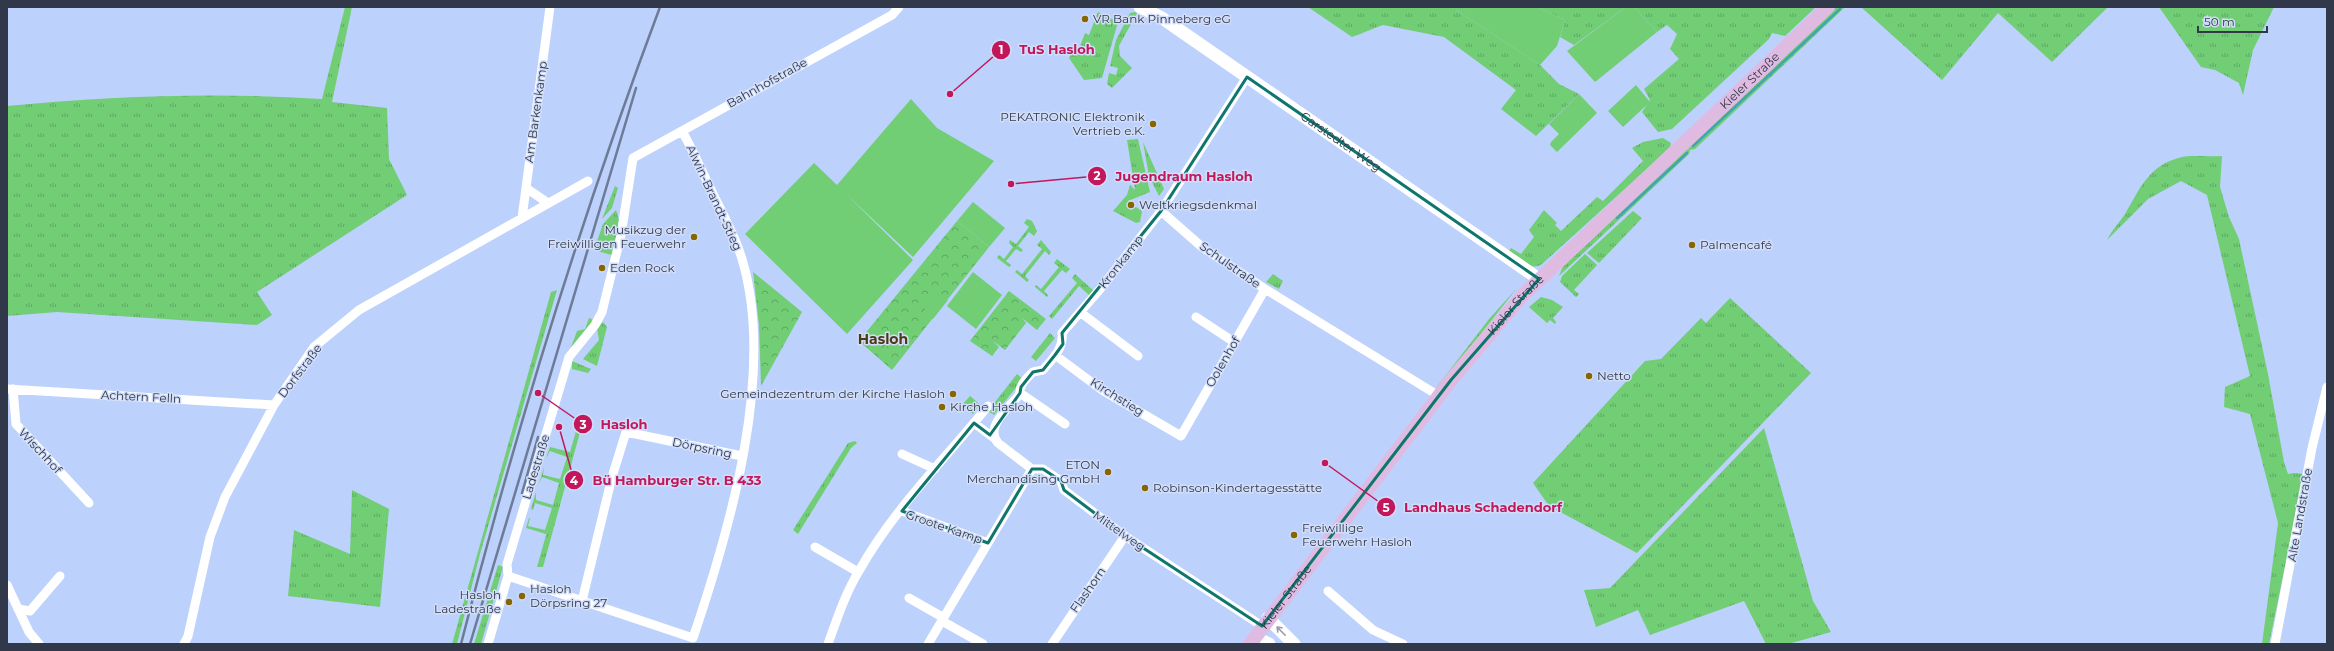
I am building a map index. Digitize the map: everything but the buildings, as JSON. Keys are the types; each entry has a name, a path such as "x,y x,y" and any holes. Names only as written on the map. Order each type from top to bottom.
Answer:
{"main road":[{"name":"Garstedter Weg","path":"1140,7 1162,18 1539,279"},
{"name":"Kieler Straße","path":"1259,631 1439,396 1500,321 1539,279 1828,7"},
{"path":"1259,631 1269,644"},
{"path":"1259,631 1294,644"}],"street":[{"name":"Am Barkenkamp","path":"522,218 550,7"},
{"name":"Bahnhofstraße","path":"633,158 892,15 899,7"},
{"path":"1161,211 1247,77"},
{"name":"Alwin-Brandt-Stieg","path":"682,130 738,246 750,293 753,385 742,456"},
{"name":"Ladestraße","path":"488,644 508,576 507,564 569,357 596,325 602,312 621,235 633,158"},
{"name":"Dorfstraße","path":"184,644 188,636 213,527 237,471 274,405 314,347 359,310 588,181"},
{"path":"526,188 548,203"},
{"name":"Schulstraße","path":"1161,211 1202,247 1265,289 1439,396"},
{"name":"Kronkamp","path":"995,424 1020,394 1020,387 1033,372 1043,370 1063,345 1062,333 1161,211"},
{"name":"Oolenhof","path":"1181,436 1265,289"},
{"path":"1080,312 1138,356"},
{"path":"1196,318 1234,342"},
{"name":"Kirchstieg","path":"1055,354 1102,390 1181,436"},
{"name":"Alte Landstraße","path":"2274,644 2312,448 2327,387"},
{"name":"Achtern Felln","path":"10,389 274,405"},
{"name":"Wischhof","path":"10,389 16,424 89,503"},
{"path":"1020,394 1065,424"},
{"path":"902,511 935,469 986,409 995,424 994,438"},
{"path":"974,423 1032,470"},
{"name":"Dörpsring","path":"508,576 582,601 693,638 718,558 742,456 626,432 612,477 582,601"},
{"path":"902,454 935,469"},
{"name":"Mittelweg","path":"1032,470 1043,468 1061,481 1064,490 1125,536 1259,631"},
{"name":"Groote Kamp","path":"928,644 1032,470"},
{"name":"Groote Kamp","path":"828,644 840,609 858,572 880,536 902,511 988,543"},
{"name":"Flashorn","path":"1052,644 1125,536"},
{"path":"815,547 858,572"},
{"path":"18,609 30,611 60,576"},
{"path":"7,585 29,632 39,644"},
{"path":"1328,591 1373,630 1403,644"},
{"path":"908,598 983,644"}],"highlighted area":[{"path":"1247,77 1539,279 1451,380 1262,626 1125,536 1064,490 1061,481 1043,469 1032,469 988,543 902,511 974,423 990,435 1020,393 1021,387 1033,372 1043,370 1063,344 1062,333 1161,211"}],"green space":[{"path":"345,7 352,7 332,102 387,108 389,159 407,195 257,292 272,315 257,325 57,312 7,316 7,106 165,96 243,96 322,99"},
{"path":"1308,7 1458,7 1456,10 1540,65 1559,84 1579,94 1536,136 1501,109 1516,90 1444,37 1383,25 1352,37"},
{"path":"1458,7 1537,7 1565,20 1557,46 1540,65 1456,10"},
{"path":"1537,7 1626,7 1574,45 1560,37 1565,20"},
{"path":"1626,7 1634,7 1657,32 1595,82 1567,51"},
{"path":"1634,7 1816,7 1785,36 1772,33 1769,39 1672,129 1658,132 1642,112 1650,100 1644,89 1679,59 1670,49 1677,34 1667,25 1657,32"},
{"path":"1836,7 1845,7 1695,149 1690,150 1689,154 1559,276 1563,266 1687,149 1689,150 1688,148"},
{"path":"1861,7 2108,7 2052,62 1998,13 1942,80"},
{"path":"2159,7 2274,7 2253,50 2243,95 2239,83 2215,70 2201,67"},
{"path":"1098,12 1118,22 1102,78 1084,80 1069,58 1072,53 1077,54 1085,33 1089,35"},
{"path":"1130,13 1137,13 1119,46 1120,56 1132,68 1112,88 1107,84 1109,73 1116,75 1118,68 1110,66 1116,40"},
{"path":"1636,85 1650,102 1623,127 1608,111"},
{"path":"1579,94 1597,113 1557,152 1550,145 1559,134 1549,124"},
{"path":"911,99 937,128 994,161 913,257 845,193 913,260 847,334 745,234 814,163 837,185"},
{"path":"1663,138 1671,143 1670,148 1542,264 1538,266 1529,266 1509,251 1511,248 1521,254 1534,237 1529,230 1544,210 1557,223 1555,225 1561,231 1597,197 1603,201 1643,161 1632,148 1643,142"},
{"path":"1138,139 1150,192 1128,201 1130,209 1136,207 1142,211 1140,222 1136,223 1113,211 1127,195 1130,185 1135,190 1127,140"},
{"path":"1143,142 1164,189 1159,196 1149,176"},
{"path":"2186,156 2222,156 2220,187 2229,217 2239,239 2268,374 2284,462 2288,474 2304,474 2269,644 2262,644 2278,523 2250,414 2224,407 2225,387 2250,376 2207,195 2181,181 2148,199 2107,240 2146,179 2161,166 2170,161"},
{"path":"615,186 618,188 612,208 602,219"},
{"path":"973,202 1005,228 989,247 957,221"},
{"path":"616,210 619,220 615,256 594,250 603,224"},
{"path":"1633,211 1642,218 1599,263 1587,253"},
{"path":"1027,219 1032,221 1037,231 1034,236 1029,232 1018,246 1023,250 1021,252 1016,249 1006,261 1011,265 1009,267 997,258 999,255 1004,259 1013,247 1009,243 1010,240 1016,244 1029,227 1024,223"},
{"path":"957,221 989,247 892,370 859,341"},
{"path":"1041,240 1051,252 1049,255 1045,251 1025,276 1029,280 1027,282 1015,272 1017,270 1022,274 1042,249 1037,245"},
{"path":"1585,254 1597,265 1574,290 1579,294 1576,297 1560,282 1562,276"},
{"path":"1057,259 1070,269 1066,273 1062,270 1044,291 1048,295 1047,297 1035,287 1036,285 1041,289 1059,267 1054,263"},
{"path":"753,272 802,312 761,386 759,325"},
{"path":"973,272 1002,295 976,329 947,306"},
{"path":"1075,274 1094,291 1090,296 1079,286 1052,319 1049,316 1077,283 1072,278"},
{"path":"1273,274 1283,281 1279,289 1266,282"},
{"path":"1517,288 1439,387 1436,388 1489,319"},
{"path":"557,290 480,554 457,644 452,644 551,292"},
{"path":"1009,291 1046,319 1037,330 1022,318 1026,323 1005,350 993,341 999,347 992,356 970,341"},
{"path":"938,293 948,300 933,319 923,312"},
{"path":"1541,297 1552,300 1563,307 1553,318 1556,322 1555,324 1550,320 1547,323 1529,307"},
{"path":"1730,298 1811,373 1637,553 1549,506 1533,483 1645,361 1661,359 1701,318 1706,323"},
{"path":"589,318 594,320 570,350 577,331 585,329"},
{"path":"603,322 607,327 597,366 583,359 599,340 597,328"},
{"path":"1050,333 1055,338 1036,361 1031,357"},
{"path":"572,361 591,369 588,373 572,369"},
{"path":"1017,374 1023,379 994,415 988,411"},
{"path":"970,396 983,407 979,406 973,414 962,405"},
{"path":"578,424 582,425 543,567 537,567 548,528 546,534 526,528 530,518 528,526 545,530 552,508 535,503 533,510 531,509 536,492 536,500 553,505 559,483 542,477 539,484 544,467 543,475 560,479 567,457 550,451 546,458 550,447 570,452"},
{"path":"1764,428 1813,601 1831,632 1788,644 1766,644 1744,601 1650,635 1638,610 1596,627 1584,590 1610,588"},
{"path":"855,441 857,443 851,448 798,534 793,530 848,443"},
{"path":"352,490 389,509 380,607 288,596 294,530 350,554"},
{"path":"498,565 503,567 481,644 474,644"}],"waterway":[{"path":"1693,146 1840,9"},
{"path":"1617,218 1687,153"}],"railway":[{"path":"461,644 504,483 552,323 577,243 631,85 660,7"},
{"path":"470,644 636,88"},
{"path":"522,493 538,437"}],"place":[{"name":"VR Bank Pinneberg eG","path":"1085,19"},
{"name":"TuS Hasloh","path":"950,94"},
{"name":"PEKATRONIC Elektronik Vertrieb e.K.","path":"1153,124"},
{"name":"Jugendraum Hasloh","path":"1011,184"},
{"name":"Weltkriegsdenkmal","path":"1131,205"},
{"name":"Musikzug der Freiwilligen Feuerwehr","path":"694,237"},
{"name":"Palmencafé","path":"1692,245"},
{"name":"Eden Rock","path":"602,268"},
{"name":"Netto","path":"1589,376"},
{"name":"Hasloh","path":"538,393"},
{"name":"Gemeindezentrum der Kirche Hasloh","path":"953,394"},
{"name":"Kirche Hasloh","path":"942,407"},
{"name":"Bü Hamburger Str. B 433","path":"559,427"},
{"name":"Landhaus Schadendorf","path":"1325,463"},
{"name":"ETON Merchandising GmbH","path":"1108,472"},
{"name":"Robinson-Kindertagesstätte","path":"1145,488"},
{"name":"Freiwillige Feuerwehr Hasloh","path":"1294,535"},
{"name":"Hasloh Dörpsring 27","path":"522,596"},
{"name":"Hasloh Ladestraße","path":"509,602"}],"district":[{"name":"Hasloh","path":"883,339"}]}
